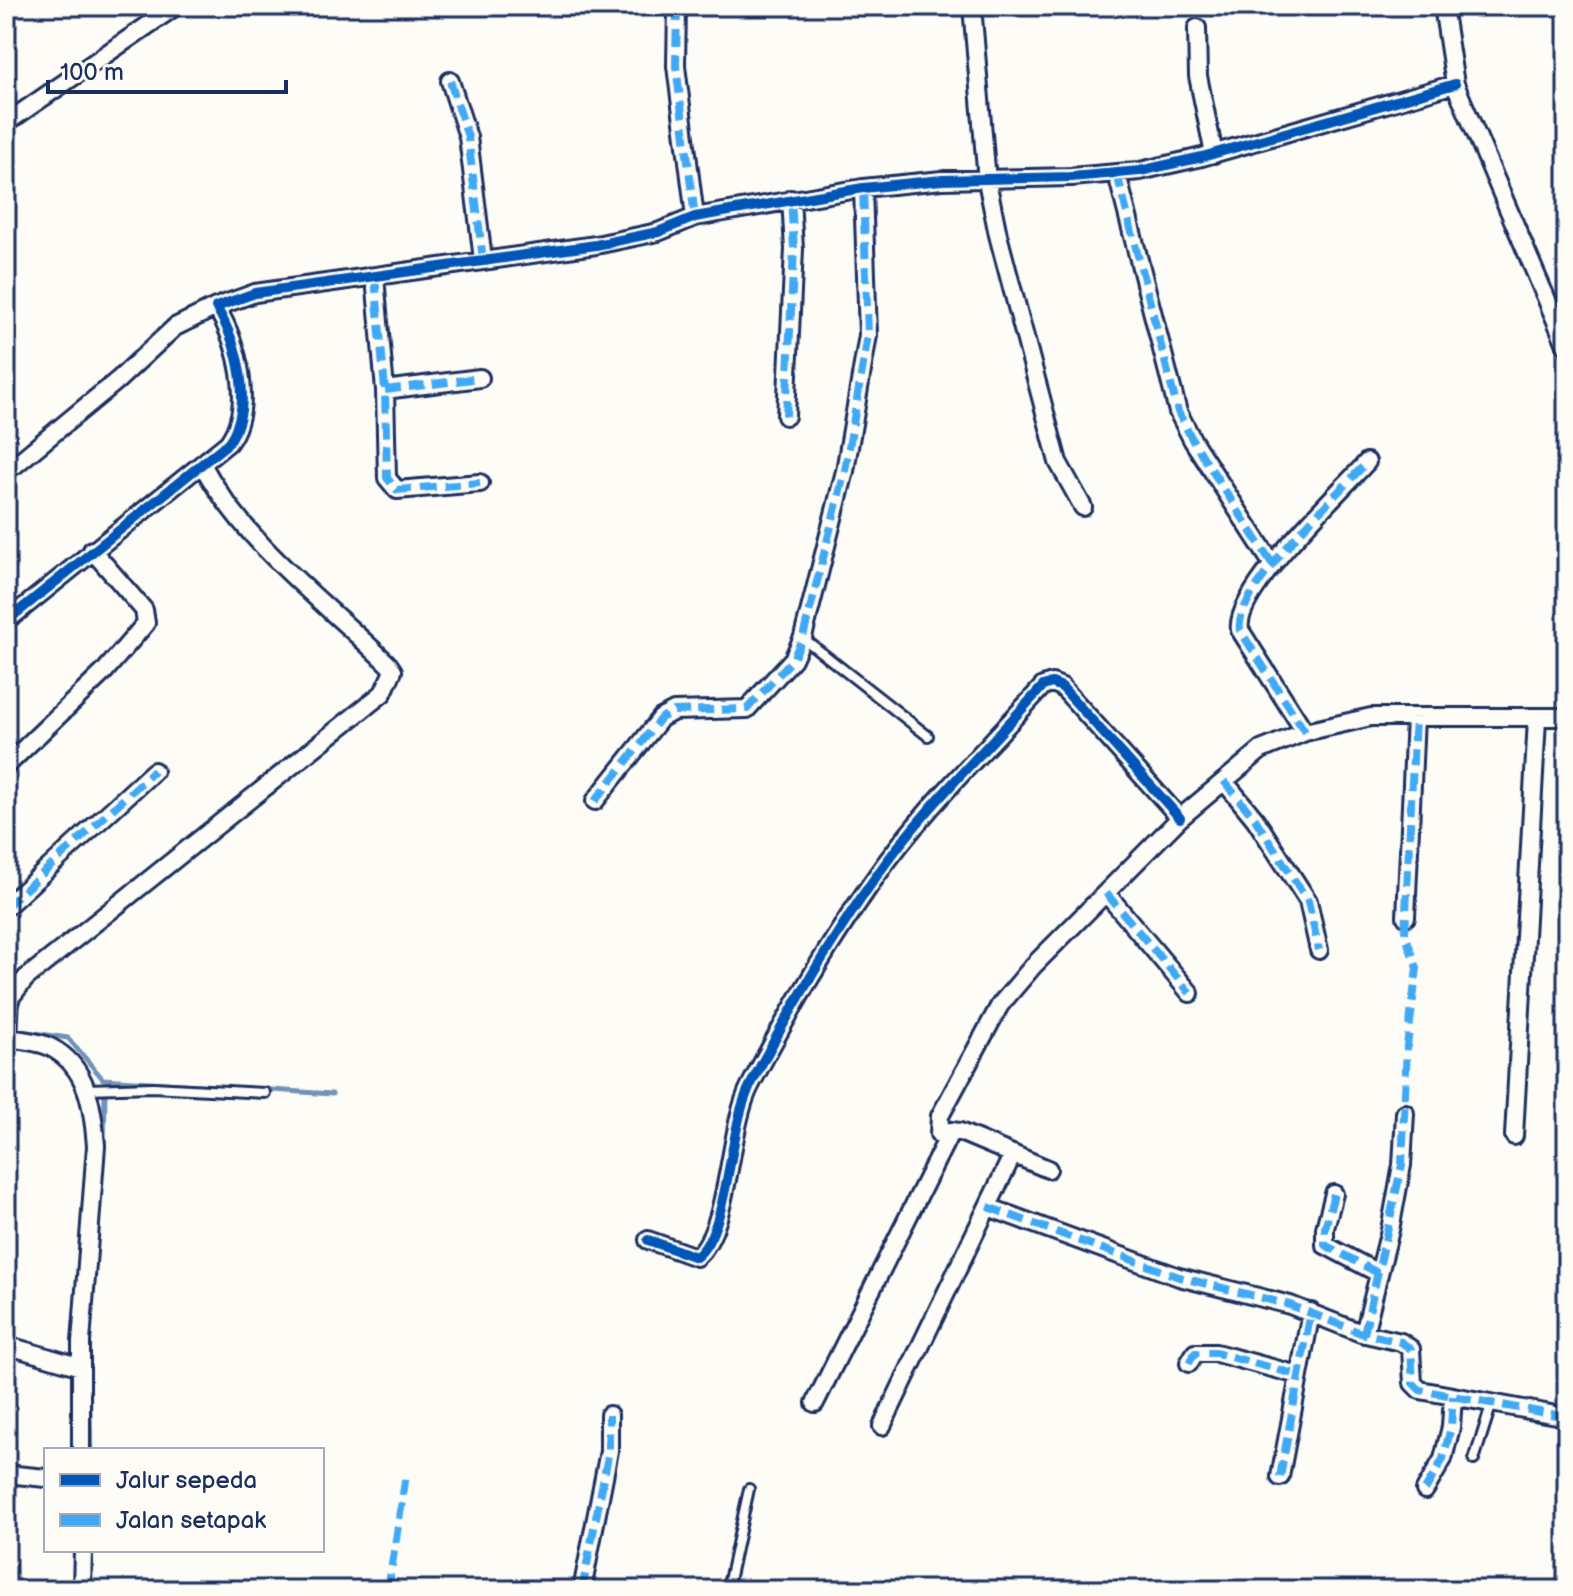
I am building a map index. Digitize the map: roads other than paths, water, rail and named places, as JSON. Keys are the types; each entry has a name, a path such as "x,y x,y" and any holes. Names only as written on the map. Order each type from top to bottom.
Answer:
{"street":[{"path":"6,123 176,6"},
{"path":"677,6 676,66 695,217"},
{"path":"972,6 987,181 1014,302 1058,462 1083,507"},
{"path":"1443,6 1455,84 1567,347"},
{"path":"1197,28 1198,76 1214,154"},
{"path":"450,81 468,137 483,260"},
{"path":"15,465 118,380 175,327 255,293 596,245 658,232 695,217 863,188 942,180 987,181 1117,174 1214,154 1455,84"},
{"path":"1117,174 1178,412 1193,441 1273,565"},
{"path":"595,801 661,718 674,711 747,709 793,659 803,637 845,471 868,335 863,188"},
{"path":"786,416 794,249 791,199"},
{"path":"375,277 385,390 387,478 390,485 397,490 480,483"},
{"path":"14,615 228,443 239,428 242,413 239,372 227,324 216,307"},
{"path":"385,390 480,378"},
{"path":"1305,732 1240,630 1239,613 1246,598 1273,565 1367,462"},
{"path":"81,1448 81,1367 88,1224 96,1146 83,1077 50,1046 7,1038 10,998 26,978 383,693 392,679 393,671 275,559 213,483 202,464"},
{"path":"6,766 104,672 146,623 144,610 92,550"},
{"path":"648,1240 696,1257 707,1249 723,1196 744,1098 809,982 875,877 1043,686 1052,683 1062,687 1180,818"},
{"path":"945,1139 939,1134 940,1116 1000,1005 1034,965 1180,818 1261,750 1305,732 1371,717 1567,717"},
{"path":"1406,917 1415,717"},
{"path":"1514,1136 1537,719"},
{"path":"6,907 154,771"},
{"path":"1224,781 1255,819 1308,901 1319,950"},
{"path":"1106,893 1190,993"},
{"path":"1364,1334 1402,1165 1405,1113"},
{"path":"815,1403 945,1139 954,1130 1048,1169"},
{"path":"882,1426 1013,1154"},
{"path":"1334,1194 1325,1228 1325,1245 1378,1273"},
{"path":"988,1207 1179,1277 1311,1312 1364,1334 1401,1342 1411,1349 1415,1387 1567,1417"},
{"path":"1280,1477 1311,1312"},
{"path":"6,1345 81,1367"},
{"path":"1189,1363 1195,1353 1216,1353 1298,1375"},
{"path":"1425,1490 1443,1459 1451,1427 1453,1396"},
{"path":"582,1590 609,1451 609,1415"},
{"path":"6,1474 44,1478"},
{"path":"82,1590 83,1552"}],"lane":[{"path":"803,637 928,736"},
{"path":"87,1089 153,1087 265,1093"},
{"path":"1474,1460 1492,1403"},
{"path":"727,1590 749,1489"}],"waterway":[{"path":"6,778 42,743"},
{"path":"21,1031 68,1038 103,1079 332,1094"},
{"path":"104,1148 105,1093"},
{"path":"89,1373 91,1448"}]}
